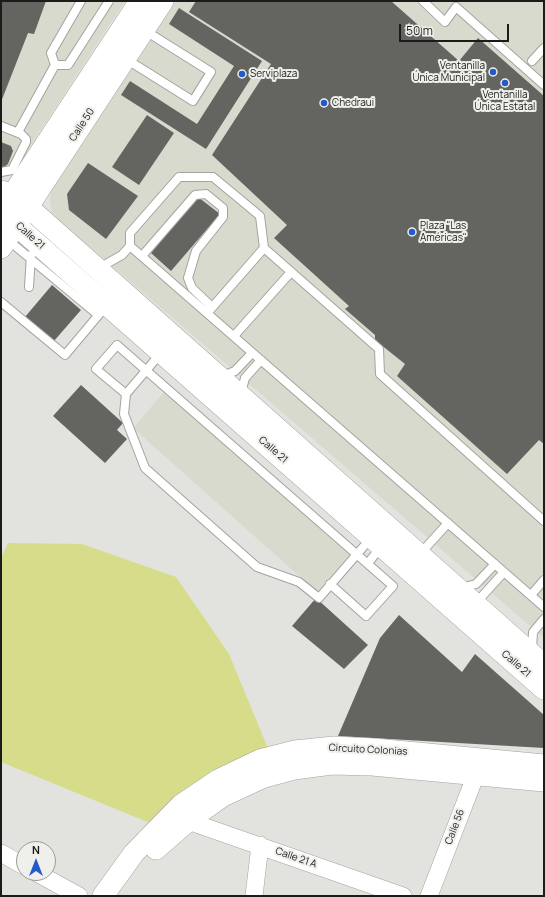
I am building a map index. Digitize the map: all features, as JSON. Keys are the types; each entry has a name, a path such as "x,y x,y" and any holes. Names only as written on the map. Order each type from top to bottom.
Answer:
{"street":[{"name":"Calle 50","path":"8,216 140,1"},
{"name":"Calle 50","path":"8,216 125,59 163,1"},
{"name":"Calle 21","path":"8,216 33,239 103,310 162,352 334,491 420,554 458,589 469,611 544,689"},
{"name":"Calle 21","path":"8,216 97,269 240,396 334,491 377,542 469,611 538,659"},
{"name":"Circuito Colonias","path":"104,896 138,858 181,805 218,780 260,760 295,751 334,747 479,766 544,781"},
{"name":"Circuito Colonias","path":"121,896 138,858 223,796 264,777 294,769 332,764 479,766 544,765"},
{"name":"Calle 56","path":"429,896 479,766"},
{"name":"Calle 21 A","path":"188,821 403,896"},
{"path":"254,896 260,845"},
{"path":"1,854 16,862"},
{"path":"52,881 79,896"}],"lane":[{"path":"18,132 55,65 51,53 80,1"},
{"path":"55,65 68,65 109,1"},
{"path":"423,1 445,22 456,7 544,85"},
{"path":"125,59 193,101 211,72 144,30"},
{"path":"532,61 544,48"},
{"path":"1,126 18,132 24,136 26,142 12,170 1,172"},
{"path":"97,269 122,256 130,246 130,233 179,177 213,177 260,216 264,248 379,349 380,374 544,520"},
{"path":"142,256 195,195 206,194 223,208 223,217 196,251 188,278 192,288 209,310 234,336 261,360 544,607"},
{"path":"1,302 65,355 103,310 31,259 8,216"},
{"path":"29,287 33,239"},
{"path":"130,246 209,310"},
{"path":"209,310 264,248"},
{"path":"234,336 290,272"},
{"path":"126,394 96,369 117,345 393,586 366,616 330,584"},
{"path":"162,352 126,394 124,414 145,468 257,567 299,582 319,598 357,554 377,542"},
{"path":"219,377 235,371 252,352"},
{"path":"240,396 245,378 261,360"},
{"path":"420,554 448,523"},
{"path":"368,563 377,542"},
{"path":"458,589 476,584 495,564"},
{"path":"469,611 504,572"},
{"path":"531,595 544,580"},
{"path":"538,659 534,632 544,619"}],"shaded area":[{"path":"1,1 125,1 15,169 4,176 1,175"},
{"path":"176,1 544,1 544,638 59,220 52,212 50,201 51,189"},
{"path":"164,392 350,554 317,592 133,428"}],"green space":[{"path":"8,543 82,544 176,577 229,654 269,751 150,823 1,762 1,558"}],"building":[{"path":"1,1 46,1 34,34 28,33 1,102"},
{"name":"Plaza \"Las Américas\"","path":"196,1 391,1 459,61 478,38 544,96 544,444 539,440 507,474 397,376 405,364 375,340 375,335 345,309 349,306 274,238 287,225 212,155 271,64 189,12"},
{"name":"Serviplaza","path":"179,8 262,61 206,149 121,95 130,81 197,124 234,66 169,24"},
{"path":"147,115 174,133 139,185 112,167"},
{"path":"1,142 11,146 13,151 8,164 3,168 1,168"},
{"path":"88,163 138,196 106,239 69,210 67,194"},
{"path":"198,197 220,214 171,271 151,253"},
{"path":"52,285 81,310 54,341 25,317"},
{"path":"81,385 123,423 117,430 127,439 105,463 53,416"},
{"path":"316,598 368,645 344,669 292,626"},
{"path":"399,615 462,672 475,654 544,715 544,748 338,736 380,638"}],"place":[{"name":"Ventanilla Única Municipal","path":"493,72"},
{"name":"Serviplaza","path":"242,74"},
{"name":"Ventanilla Única Estatal","path":"505,83"},
{"name":"Chedraui","path":"324,103"},
{"name":"Plaza \"Las Américas\"","path":"412,232"}]}
